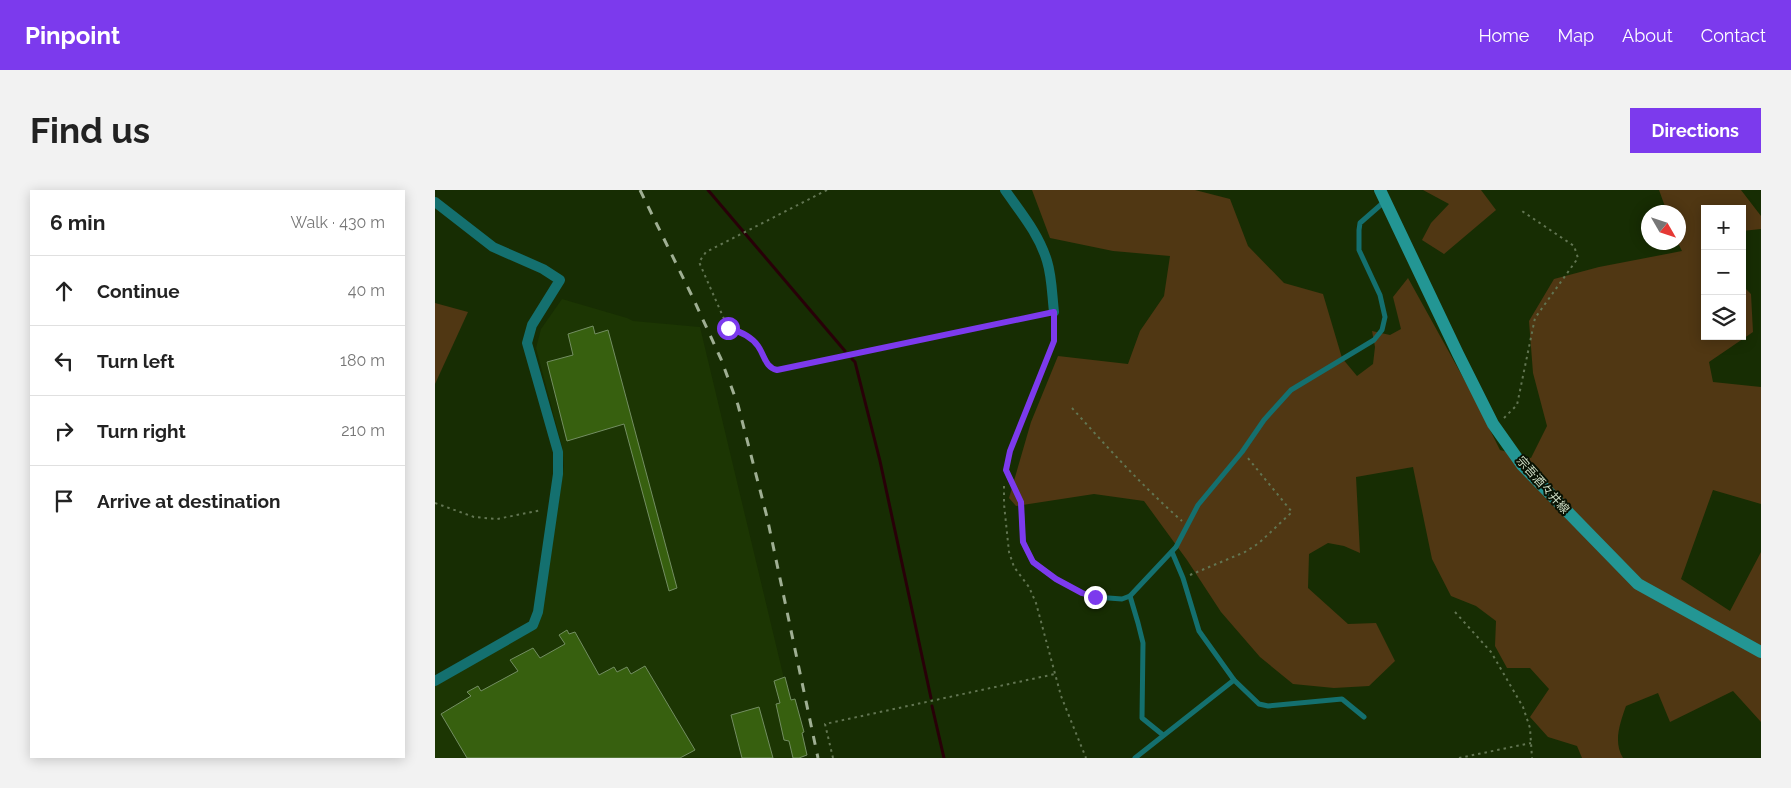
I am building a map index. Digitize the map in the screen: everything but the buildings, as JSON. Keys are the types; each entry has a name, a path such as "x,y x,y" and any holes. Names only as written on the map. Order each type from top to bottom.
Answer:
{"main road":[{"name":"宗吾酒々井線","path":"1383,195 1458,354 1495,427 1522,465 1638,584 1761,652"}],"street":[{"path":"1005,190 1034,230 1041,243 1048,263 1054,312"},
{"path":"435,202 493,247 543,269 560,280 532,325 527,343 558,452 558,474 538,612 533,625 435,682"}],"lane":[{"path":"1006,470 1021,502 1023,542 1033,562 1056,579 1082,593 1095,597 1122,599 1130,596 1176,547 1198,505 1242,452 1264,420 1291,390 1374,340 1382,330 1385,317 1380,295 1359,250 1359,230 1360,223 1383,195"},
{"path":"1172,552 1183,578 1199,631 1234,680 1259,704 1268,706 1342,699 1364,717"},
{"path":"1130,596 1139,622 1143,643 1142,718 1163,735"},
{"path":"1135,758 1234,680"}],"path":[{"path":"827,190 706,252 699,262 728,328 742,332 758,345 767,364 773,369 777,370 1054,312 1054,341 1010,451 1004,478 1004,504 1009,552 1014,567 1029,587 1036,604 1061,696 1086,758"},
{"path":"1495,427 1517,405 1535,318 1578,258 1574,246 1519,209"},
{"path":"1073,408 1118,459 1160,502 1188,526"},
{"path":"1183,578 1245,552 1259,543 1292,512 1242,452"},
{"path":"435,503 474,517 497,519 553,509"},
{"path":"1455,612 1491,652 1523,707 1530,728 1532,758"},
{"path":"833,758 825,724 1055,674"},
{"path":"1459,758 1531,743"}],"shaded area":[{"path":"1032,190 1195,190 1230,199 1248,246 1284,283 1323,294 1342,358 1357,376 1373,364 1375,347 1372,331 1390,335 1401,329 1393,297 1408,278 1470,390 1500,450 1531,458 1547,426 1533,373 1529,321 1554,279 1599,267 1686,250 1686,205 1664,205 1659,190 1741,190 1761,216 1761,229 1746,231 1746,205 1701,205 1701,340 1741,340 1709,362 1713,382 1761,387 1761,504 1713,490 1681,579 1730,611 1761,552 1761,722 1733,691 1670,722 1658,693 1626,706 1618,739 1618,746 1623,758 1582,758 1577,746 1548,737 1530,717 1549,689 1530,668 1507,668 1495,646 1496,621 1476,606 1451,596 1432,559 1413,467 1356,477 1360,553 1344,546 1328,543 1309,554 1308,588 1348,624 1376,623 1395,661 1369,686 1334,688 1293,684 1260,657 1221,612 1187,560 1144,501 1094,494 1016,506 1009,498 1031,422 1058,356 1128,364 1140,331 1164,296 1170,256 1113,251 1050,238"},
{"path":"1423,190 1481,190 1496,210 1444,254 1422,240 1431,223 1449,204"},
{"path":"1746,289 1751,294 1753,332 1746,337"},
{"path":"562,299 633,321 700,327 803,758 435,758 435,685 533,629 542,612 564,466 562,446 536,348 541,329"},
{"path":"435,303 468,312 435,384"}],"waterway":[{"path":"708,190 845,351"},
{"path":"852,359 855,362 880,461 931,698"},
{"path":"932,706 944,758"}],"railway":[{"path":"640,190 721,359 738,405 767,517 818,758"}],"route":[{"path":"728,328 742,332 758,345 767,364 777,370 1054,312 1054,341 1010,451 1006,470 1021,502 1023,542 1033,562 1056,579 1082,593 1095,597"}]}
